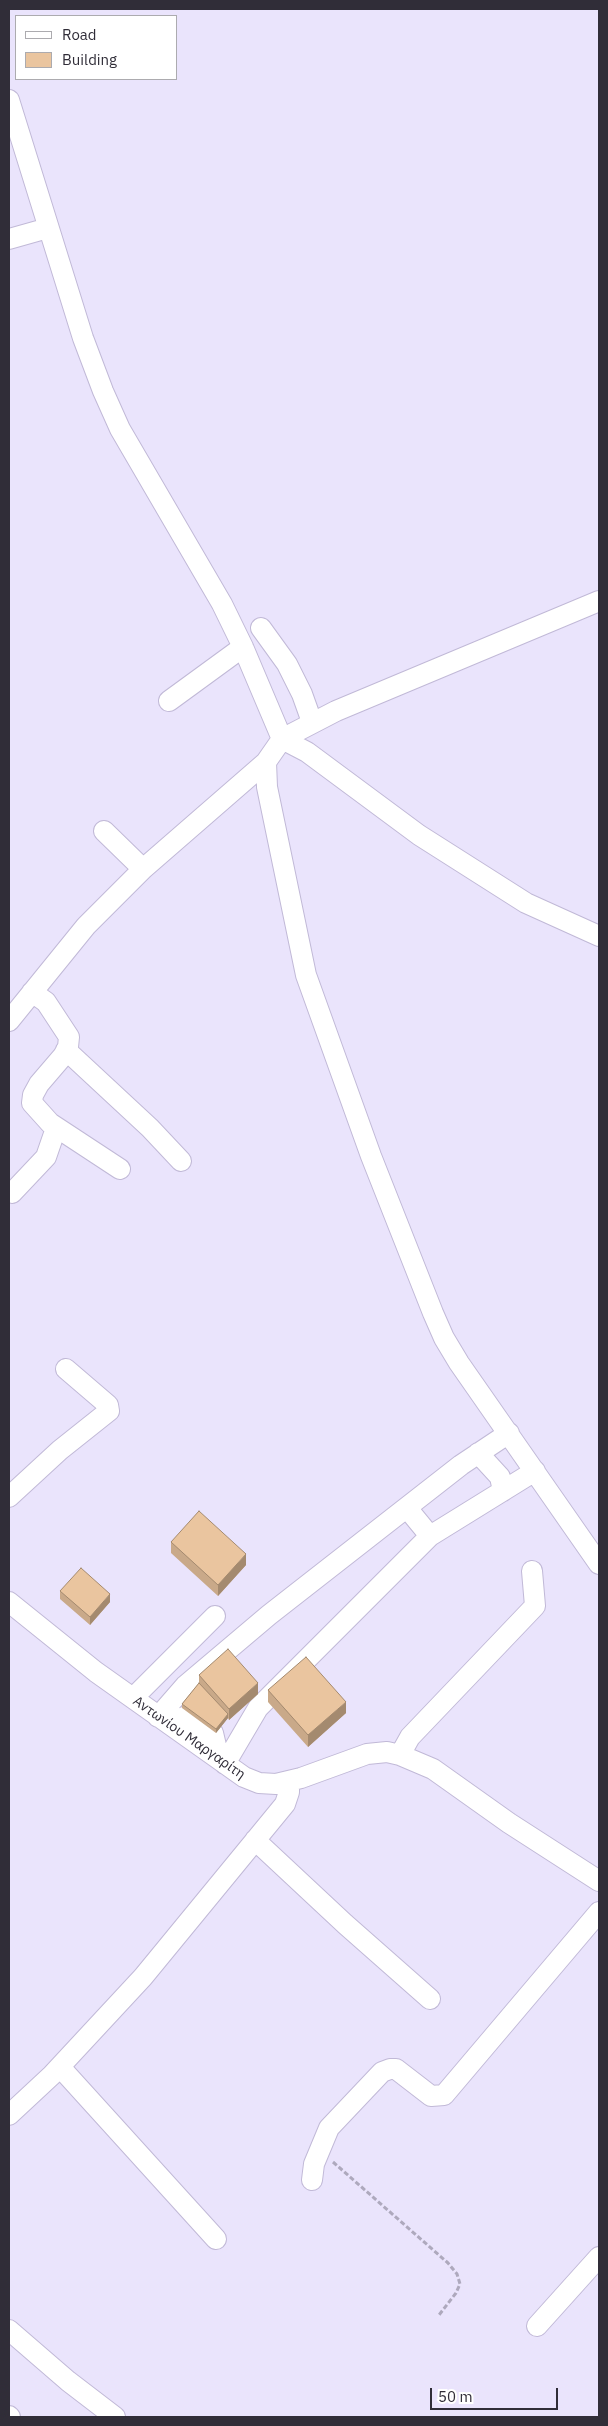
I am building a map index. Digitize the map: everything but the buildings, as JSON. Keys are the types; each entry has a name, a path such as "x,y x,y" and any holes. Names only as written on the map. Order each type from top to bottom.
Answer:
{"street":[{"path":"9,100 83,338 120,429 222,604 282,739 307,752 419,835 526,903 599,936"},
{"path":"9,239 48,228"},
{"path":"9,1021 86,926 143,869 266,762 282,739 312,722 599,601"},
{"path":"261,628 287,664 302,694 312,722"},
{"path":"169,701 243,648"},
{"path":"266,762 268,787 306,975 365,1138 444,1338 597,1558"},
{"path":"104,831 143,869"},
{"path":"32,992 46,1002 58,1017 69,1037 66,1050 33,1095 32,1103 56,1128 120,1170"},
{"path":"66,1050 150,1128 181,1161"},
{"path":"12,1193 46,1157 56,1128"},
{"path":"9,1496 60,1450 109,1411 108,1406 66,1369"},
{"path":"158,1717 185,1686 211,1663 407,1508 509,1433"},
{"path":"478,1454 500,1478 504,1491"},
{"path":"221,1757 258,1708 430,1536 535,1471"},
{"path":"407,1508 430,1536"},
{"path":"400,1755 410,1738 535,1606 532,1571"},
{"name":"Αντωνίου Μαργαρίτη","path":"9,1602 132,1698 221,1757 244,1777 259,1783 268,1784 289,1782 367,1754 386,1752 400,1755 433,1769 510,1823 599,1881"},
{"path":"132,1698 215,1616"},
{"path":"179,1720 190,1715 213,1733 221,1757"},
{"path":"9,2115 60,2067 143,1977 285,1804 289,1792 289,1782"},
{"path":"255,1840 345,1924 430,1999"},
{"path":"312,2180 314,2164 329,2128 382,2072 396,2069 431,2096 444,2095 599,1912"},
{"path":"60,2067 216,2239"},
{"path":"537,2326 599,2257"},
{"path":"9,2330 60,2375 115,2417"}],"path":[{"path":"319,2151 448,2262 457,2274 460,2284 456,2293 439,2315"}]}
